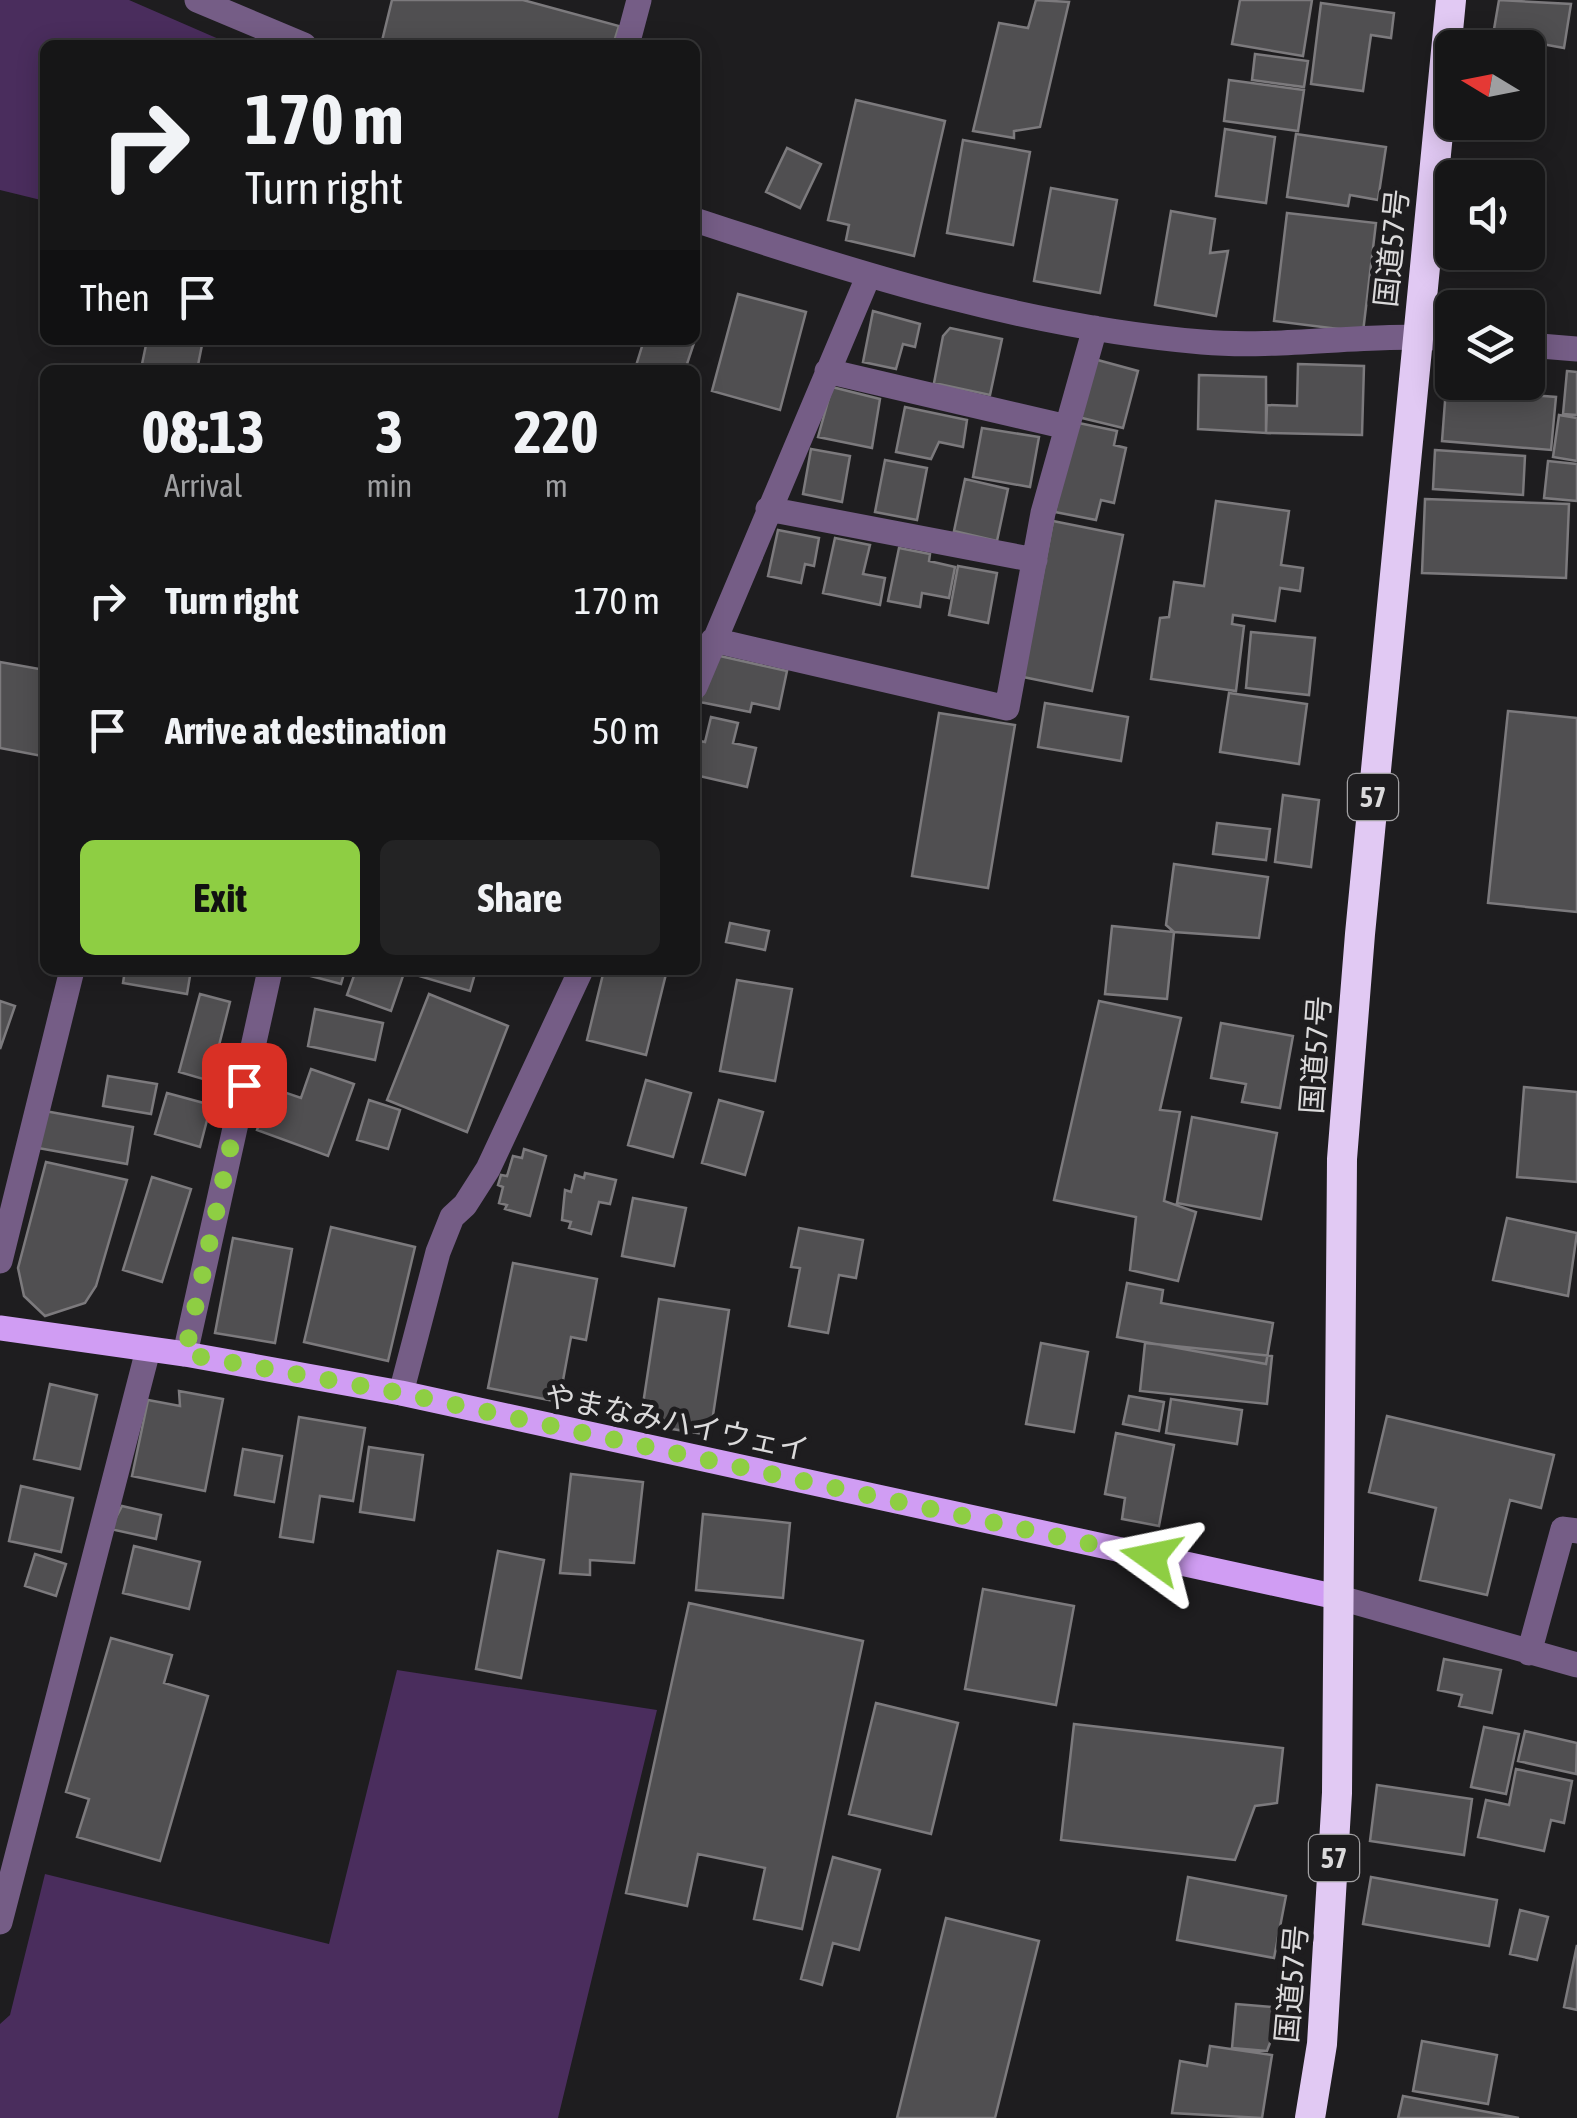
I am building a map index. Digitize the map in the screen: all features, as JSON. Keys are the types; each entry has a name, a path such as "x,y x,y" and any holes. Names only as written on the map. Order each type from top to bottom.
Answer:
{"highway":[{"name":"国道57号","path":"1310,2118 1322,2044 1333,1903 1342,1159 1360,934 1451,0"}],"main road":[{"name":"やまなみハイウェイ","path":"0,1328 185,1354 401,1393 1337,1597"}],"street":[{"path":"197,0 292,40"},
{"path":"628,40 639,0"},
{"path":"700,222 868,277 1048,322 1206,342 1435,338"},
{"path":"700,674 868,277"},
{"path":"713,640 1007,708 1035,560 1095,328"},
{"path":"1545,346 1577,349"},
{"path":"826,371 1068,427"},
{"path":"768,509 1035,560"},
{"path":"0,1261 71,975"},
{"path":"185,1354 269,975"},
{"path":"401,1393 438,1252 452,1217 466,1205 488,1169 579,975"},
{"path":"0,1922 148,1350"},
{"path":"1529,1653 1563,1529 1577,1531"},
{"path":"1337,1597 1577,1664"}],"shaded area":[{"path":"0,0 129,0 221,40 40,40 40,200 0,190"},
{"path":"397,1670 657,1710 558,2118 0,2118 0,2024 10,2015 45,1874 329,1944"}],"building":[{"path":"392,0 523,0 619,26 615,40 382,40"},
{"path":"1036,0 1069,2 1040,127 1014,131 1014,138 973,131 999,23 1028,28"},
{"path":"1240,0 1312,0 1303,56 1232,44"},
{"path":"1499,0 1571,4 1564,48 1545,45 1545,30 1494,30"},
{"path":"1321,3 1394,13 1391,38 1371,35 1363,91 1311,84"},
{"path":"1255,54 1308,61 1304,87 1252,80"},
{"path":"1229,80 1304,90 1298,131 1224,121"},
{"path":"856,100 945,121 914,256 846,240 849,225 828,220"},
{"path":"1225,129 1275,137 1266,203 1216,196"},
{"path":"1296,134 1386,147 1378,200 1350,195 1348,206 1287,197"},
{"path":"963,140 1030,152 1013,245 947,233"},
{"path":"787,148 821,164 800,208 766,192"},
{"path":"1051,188 1117,200 1100,293 1034,281"},
{"path":"1171,211 1215,219 1210,253 1228,251 1216,316 1155,305"},
{"path":"1287,213 1376,223 1363,332 1274,321"},
{"path":"738,294 806,312 780,410 712,391"},
{"path":"873,311 920,324 915,347 903,344 896,369 863,362"},
{"path":"950,328 1002,339 990,395 934,383 943,336"},
{"path":"146,345 202,345 198,365 142,365"},
{"path":"642,345 693,345 687,365 636,365"},
{"path":"1094,359 1138,371 1123,428 1078,417"},
{"path":"1298,364 1364,366 1362,435 1266,433 1267,405 1297,406"},
{"path":"1567,371 1577,372 1577,415 1563,414"},
{"path":"1199,375 1266,377 1266,433 1198,429"},
{"path":"832,387 880,399 872,448 818,437"},
{"path":"1556,397 1551,450 1442,441 1445,400"},
{"path":"905,407 967,420 963,447 939,442 931,459 896,452"},
{"path":"1559,415 1577,418 1577,461 1553,457"},
{"path":"1074,422 1117,431 1114,445 1126,448 1114,503 1101,500 1096,520 1055,512"},
{"path":"982,428 1039,437 1030,487 973,477"},
{"path":"811,449 850,456 842,502 803,494"},
{"path":"1435,450 1525,456 1523,495 1433,489"},
{"path":"885,460 927,468 917,520 875,512"},
{"path":"1548,461 1577,464 1577,501 1544,498"},
{"path":"965,479 1008,489 997,541 954,531"},
{"path":"1425,499 1569,504 1566,578 1422,573"},
{"path":"1216,501 1289,511 1281,565 1303,568 1300,591 1280,588 1275,621 1233,615 1232,624 1244,626 1236,691 1151,679 1160,618 1169,617 1174,582 1204,586"},
{"path":"1053,521 1123,535 1092,691 1023,677"},
{"path":"778,530 819,538 814,566 805,564 801,583 768,576"},
{"path":"835,538 870,545 863,574 885,578 880,605 823,593"},
{"path":"899,548 930,554 929,561 955,567 949,598 922,593 920,607 888,601"},
{"path":"958,566 997,573 988,623 949,615"},
{"path":"1251,632 1315,638 1309,695 1246,688"},
{"path":"711,654 787,671 779,709 752,703 750,712 700,702"},
{"path":"0,662 40,669 40,756 0,748"},
{"path":"1229,693 1307,704 1299,764 1220,752"},
{"path":"1045,703 1128,717 1121,761 1038,747"},
{"path":"1508,711 1577,718 1577,912 1488,903"},
{"path":"939,713 1015,725 988,888 912,876"},
{"path":"711,717 738,723 733,743 756,748 747,787 700,776 700,741 705,742"},
{"path":"1283,795 1319,800 1311,867 1275,862"},
{"path":"1217,823 1270,829 1266,860 1213,854"},
{"path":"1174,864 1268,877 1259,938 1174,932 1166,925"},
{"path":"730,923 769,931 765,950 726,942"},
{"path":"1112,926 1174,932 1167,999 1105,994"},
{"path":"124,975 190,975 187,994 123,983"},
{"path":"307,975 344,975 341,984"},
{"path":"354,975 403,975 391,1011 347,995"},
{"path":"419,975 475,975 470,991"},
{"path":"603,975 666,975 646,1055 587,1040"},
{"path":"737,980 792,989 775,1081 720,1071"},
{"path":"200,994 230,1002 210,1081 179,1072"},
{"path":"429,994 508,1026 467,1132 387,1100"},
{"path":"0,1001 15,1006 0,1049"},
{"path":"1099,1001 1181,1018 1160,1110 1180,1112 1164,1201 1196,1212 1178,1281 1130,1270 1136,1217 1054,1200"},
{"path":"315,1009 383,1023 375,1060 308,1046"},
{"path":"1221,1023 1293,1036 1280,1108 1242,1102 1246,1084 1211,1078"},
{"path":"311,1069 354,1084 328,1156 257,1130 272,1088 301,1098"},
{"path":"108,1076 157,1084 151,1114 103,1106"},
{"path":"646,1080 691,1093 673,1157 628,1145"},
{"path":"1524,1087 1577,1092 1577,1182 1517,1177"},
{"path":"167,1093 211,1105 200,1147 155,1134"},
{"path":"369,1100 400,1110 388,1149 357,1140"},
{"path":"719,1100 763,1112 745,1175 702,1163"},
{"path":"45,1111 133,1127 127,1164 38,1148"},
{"path":"1192,1117 1277,1133 1261,1219 1177,1203"},
{"path":"524,1149 546,1156 530,1216 505,1209 507,1205 499,1203 501,1175 507,1176 513,1156 522,1158"},
{"path":"46,1162 127,1180 96,1286 85,1303 45,1316 24,1296 18,1268"},
{"path":"585,1173 616,1180 610,1204 599,1202 591,1234 569,1228 571,1222 562,1220 565,1190 571,1192 575,1175 584,1178"},
{"path":"152,1177 191,1189 162,1282 123,1270"},
{"path":"633,1198 686,1208 674,1266 622,1256"},
{"path":"1507,1218 1577,1233 1568,1296 1493,1280"},
{"path":"331,1227 415,1247 388,1361 304,1342"},
{"path":"799,1228 863,1240 856,1278 839,1275 828,1333 789,1326 800,1268 791,1267"},
{"path":"233,1238 292,1249 275,1343 215,1333"},
{"path":"513,1263 597,1279 586,1340 571,1337 559,1402 488,1388"},
{"path":"1127,1283 1163,1290 1161,1303 1273,1323 1266,1364 1117,1337"},
{"path":"659,1299 729,1310 710,1435 640,1424"},
{"path":"1041,1343 1088,1352 1074,1432 1026,1424"},
{"path":"1145,1343 1272,1356 1267,1404 1140,1391"},
{"path":"50,1384 97,1395 80,1469 34,1459"},
{"path":"179,1391 223,1399 205,1491 132,1476 148,1400 180,1406"},
{"path":"1129,1396 1164,1402 1159,1431 1123,1424"},
{"path":"1171,1399 1242,1410 1237,1444 1166,1433"},
{"path":"1387,1416 1554,1455 1541,1508 1510,1500 1487,1595 1420,1580 1436,1508 1369,1492"},
{"path":"299,1417 365,1428 353,1501 320,1496 313,1542 280,1537"},
{"path":"1116,1433 1174,1445 1159,1526 1122,1519 1125,1498 1105,1494"},
{"path":"369,1447 423,1455 414,1520 360,1512"},
{"path":"243,1449 282,1456 274,1502 235,1495"},
{"path":"571,1474 643,1482 634,1563 590,1560 590,1575 560,1573"},
{"path":"21,1486 73,1498 61,1552 9,1541"},
{"path":"122,1506 161,1515 156,1539 110,1529"},
{"path":"703,1514 790,1523 783,1598 696,1590"},
{"path":"134,1546 200,1562 189,1609 123,1593"},
{"path":"498,1551 544,1560 521,1678 476,1669"},
{"path":"35,1554 66,1564 56,1596 25,1586"},
{"path":"983,1589 1074,1606 1056,1705 965,1689"},
{"path":"689,1603 863,1641 802,1929 754,1919 765,1868 698,1854 687,1906 626,1893"},
{"path":"111,1638 172,1655 164,1683 208,1696 160,1861 77,1837 89,1799 66,1792"},
{"path":"1444,1659 1501,1670 1492,1713 1459,1706 1462,1695 1438,1690"},
{"path":"876,1703 958,1723 931,1834 849,1814"},
{"path":"1074,1724 1283,1748 1277,1803 1255,1806 1235,1860 1061,1840"},
{"path":"1484,1727 1519,1734 1506,1794 1471,1787"},
{"path":"1525,1731 1577,1743 1576,1774 1518,1761"},
{"path":"1516,1769 1572,1781 1564,1823 1551,1820 1544,1851 1478,1837 1486,1800 1509,1805"},
{"path":"1377,1785 1472,1799 1464,1855 1370,1841"},
{"path":"833,1857 880,1870 859,1950 833,1943 822,1985 801,1979"},
{"path":"1188,1877 1286,1896 1274,1958 1177,1940"},
{"path":"1371,1877 1497,1900 1489,1946 1363,1924"},
{"path":"1520,1910 1548,1917 1537,1960 1510,1954"},
{"path":"946,1918 1039,1941 995,2118 897,2118"},
{"path":"1577,1945 1577,2010 1564,2007"},
{"path":"1236,2004 1283,2008 1267,2051 1232,2048"},
{"path":"1422,2041 1497,2055 1488,2104 1413,2091"},
{"path":"1210,2046 1272,2055 1262,2118 1172,2113 1180,2061 1207,2066"},
{"path":"1403,2096 1519,2118 1398,2118"}],"route":[{"path":"244,1085 185,1354 401,1393 1151,1557"}]}
